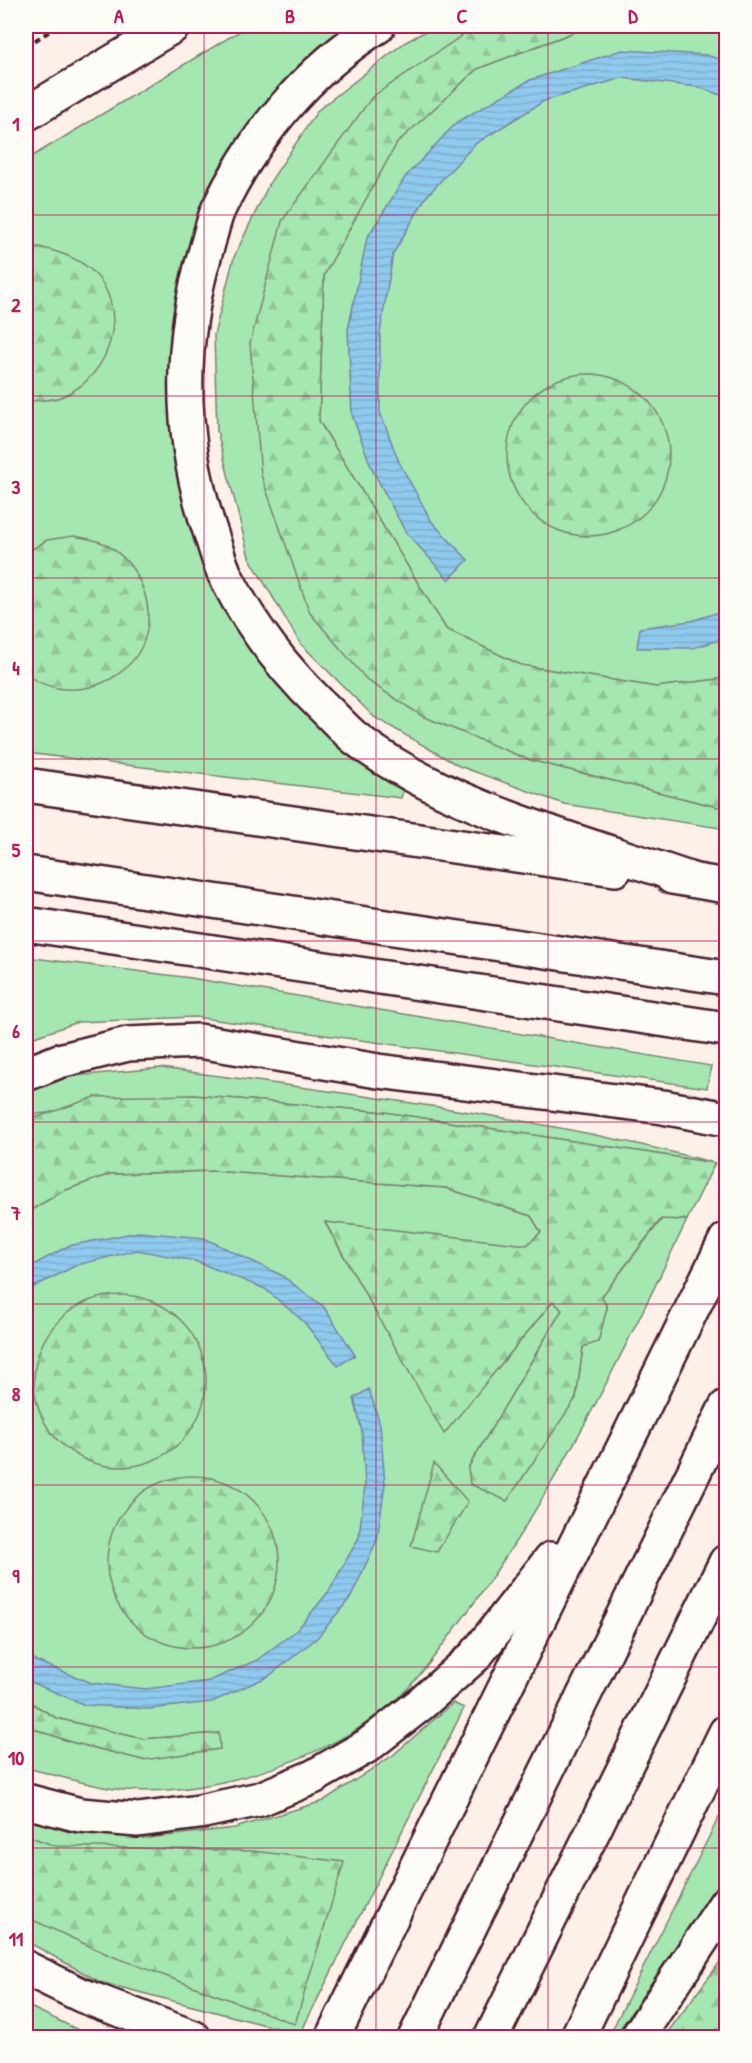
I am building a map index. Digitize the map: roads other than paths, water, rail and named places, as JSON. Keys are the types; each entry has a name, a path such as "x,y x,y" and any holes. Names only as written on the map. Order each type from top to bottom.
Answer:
{"highway":[{"path":"26,114 173,26"},
{"path":"378,26 300,88 253,149 218,212 198,278 186,348 186,435 202,510 226,577 262,640 307,692 354,737 398,766 447,792 506,815 692,880"},
{"path":"26,785 726,886"},
{"path":"26,873 726,978"},
{"path":"26,924 715,1027"},
{"path":"26,1074 59,1061 128,1044 199,1041 378,1071 663,1107 726,1119"},
{"path":"332,2037 726,1240"},
{"path":"416,2037 726,1407"},
{"path":"26,1801 80,1815 138,1820 199,1812 260,1799 313,1777 367,1746 422,1703 476,1656 598,1495"},
{"path":"491,2037 726,1562"},
{"path":"577,2037 726,1732"},
{"path":"637,2037 726,1903"},
{"path":"26,1968 81,1995 194,2037"}],"water":[{"path":"622,50 706,55 726,61 726,97 698,87 622,78 544,101 475,144 426,197 393,254 380,333 380,412 399,462 432,522 468,560 449,580 405,531 372,469 352,415 348,330 367,238 406,176 457,122 530,80"},
{"path":"726,610 726,638 693,648 637,648 640,628 691,621"},
{"path":"138,1232 204,1238 281,1275 324,1307 355,1355 338,1366 304,1322 265,1289 195,1261 137,1250 77,1265 26,1291 26,1269 68,1246"},
{"path":"369,1389 380,1424 385,1484 377,1540 351,1597 317,1638 269,1676 212,1702 149,1709 85,1705 26,1680 26,1652 36,1661 92,1683 146,1689 209,1681 257,1660 297,1630 329,1591 359,1537 365,1485 362,1432 354,1398"}]}
